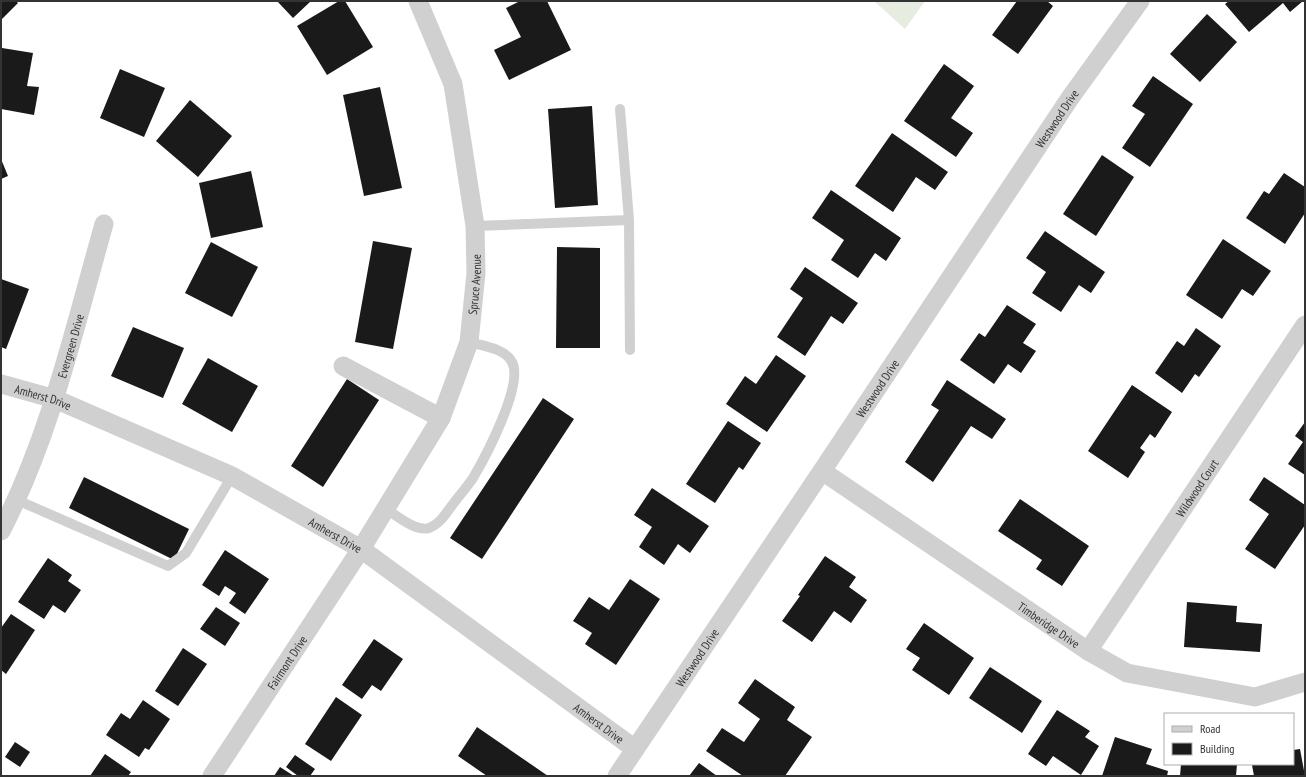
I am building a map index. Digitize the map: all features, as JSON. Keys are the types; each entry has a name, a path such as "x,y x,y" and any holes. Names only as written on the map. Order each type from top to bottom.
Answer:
{"street":[{"name":"Spruce Avenue","path":"361,549 441,418 469,342 476,273 475,226 453,84 418,1"},
{"name":"Westwood Drive","path":"617,776 1070,98 1140,1"},
{"name":"Evergreen Drive","path":"1,531 17,500 54,399 104,224"},
{"name":"Wildwood Court","path":"1088,651 1305,325"},
{"path":"344,366 441,418"},
{"name":"Amherst Drive","path":"1,384 54,399 232,476 361,549 635,749"},
{"name":"Timberidge Drive","path":"822,471 1088,651 1126,673 1255,697 1305,682"},
{"name":"Fairmont Drive","path":"212,776 361,549"}],"lane":[{"path":"620,109 629,220 630,350"},
{"path":"475,226 629,220"},
{"path":"386,509 419,528 428,528 437,524 472,479 493,442 509,404 515,371 512,361 502,352 469,342"},
{"path":"17,500 168,566 186,553 232,476"}],"shaded area":[{"path":"874,1 925,1 905,29"}],"building":[{"path":"1,1 16,1 18,3 1,20"},
{"path":"277,1 311,1 293,18"},
{"path":"339,1 345,1 373,47 327,75 297,26"},
{"path":"520,1 547,1 571,50 509,80 494,50 521,37 506,8"},
{"path":"1017,1 1047,1 1053,6 1018,54 992,35"},
{"path":"1229,1 1303,1 1290,12 1283,3 1249,32 1225,4"},
{"path":"1207,14 1237,42 1200,82 1170,54"},
{"path":"2,48 33,53 27,86 39,87 34,115 1,109"},
{"path":"944,64 974,86 951,118 973,133 956,157 904,121"},
{"path":"120,69 165,88 144,137 100,118"},
{"path":"1153,76 1193,104 1150,167 1122,148 1145,114 1132,106"},
{"path":"380,87 402,188 364,196 343,95"},
{"path":"190,100 232,136 198,177 156,141"},
{"path":"592,106 598,205 555,208 548,109"},
{"path":"892,133 948,172 935,190 916,177 893,212 855,186"},
{"path":"1102,155 1134,177 1096,236 1063,214"},
{"path":"1,159 8,176 1,179"},
{"path":"251,171 263,227 211,238 199,183"},
{"path":"1284,173 1305,187 1305,213 1285,244 1246,218 1264,191 1269,194"},
{"path":"831,190 901,238 886,261 875,253 858,278 831,260 844,240 812,218"},
{"path":"1045,231 1105,272 1091,293 1079,285 1061,312 1032,293 1046,272 1026,258"},
{"path":"1223,239 1271,271 1253,296 1242,289 1222,319 1186,295"},
{"path":"373,241 412,248 393,349 355,342"},
{"path":"211,242 258,267 232,317 185,293"},
{"path":"557,247 600,248 600,348 556,348"},
{"path":"805,267 858,303 843,324 831,316 805,356 777,337 803,298 790,289"},
{"path":"1,279 29,289 6,349 1,347"},
{"path":"1007,305 1036,324 1023,343 1036,351 1021,373 1008,364 994,384 960,360 979,333 985,337"},
{"path":"133,327 184,348 163,398 111,376"},
{"path":"1196,328 1221,346 1199,377 1195,374 1182,393 1155,373 1177,341 1184,346"},
{"path":"776,355 806,376 767,432 726,404 745,376 756,384"},
{"path":"208,358 258,386 232,432 182,404"},
{"path":"347,379 379,400 323,487 291,466"},
{"path":"947,380 1006,419 992,439 971,426 933,482 905,462 939,410 931,405"},
{"path":"1132,385 1172,412 1155,438 1150,434 1140,448 1145,452 1128,478 1088,451"},
{"path":"543,398 574,419 482,559 450,538"},
{"path":"728,421 761,443 743,470 739,467 715,503 686,484"},
{"path":"1305,422 1305,475 1288,464 1303,442 1295,436"},
{"path":"84,477 189,529 174,560 69,508"},
{"path":"1264,477 1305,505 1305,525 1275,569 1245,549 1269,514 1249,500"},
{"path":"652,488 709,526 690,553 678,544 664,565 639,547 652,527 634,515"},
{"path":"1020,499 1089,546 1062,586 1036,569 1042,560 998,531"},
{"path":"225,550 269,579 245,614 229,603 236,593 225,586 219,596 202,585"},
{"path":"825,556 856,577 849,587 867,600 851,623 834,611 812,642 782,621 800,596 798,595"},
{"path":"48,558 72,575 68,581 81,590 65,613 53,605 44,619 18,602"},
{"path":"630,579 660,599 616,665 585,644 592,633 573,621 589,597 609,610"},
{"path":"1187,602 1237,606 1236,622 1262,624 1260,652 1184,647"},
{"path":"216,607 240,623 225,646 200,629"},
{"path":"11,614 35,630 6,674 1,670 1,628"},
{"path":"924,623 974,658 949,695 912,670 920,658 906,649"},
{"path":"374,639 403,659 381,691 372,685 362,699 342,685"},
{"path":"183,648 207,664 178,706 155,691"},
{"path":"990,667 1042,701 1022,733 969,698"},
{"path":"755,679 795,707 787,720 812,737 785,776 743,776 706,751 722,728 744,742 760,719 738,703"},
{"path":"336,697 362,715 331,761 305,744"},
{"path":"143,700 170,719 149,750 145,748 139,757 106,735 121,713 130,719"},
{"path":"1057,710 1090,731 1085,737 1099,746 1081,775 1053,756 1046,766 1028,754"},
{"path":"477,727 548,776 487,776 458,756"},
{"path":"1115,737 1152,749 1146,764 1168,771 1167,776 1102,776"},
{"path":"15,742 30,752 20,767 5,757"},
{"path":"1300,749 1305,776 1254,776 1252,765 1294,765 1294,750"},
{"path":"105,754 131,772 128,776 90,776"},
{"path":"295,755 315,769 310,776 298,776 286,767"},
{"path":"699,763 717,776 689,776"},
{"path":"1181,765 1237,765 1236,776 1180,776"},
{"path":"280,767 294,776 274,776"}]}
